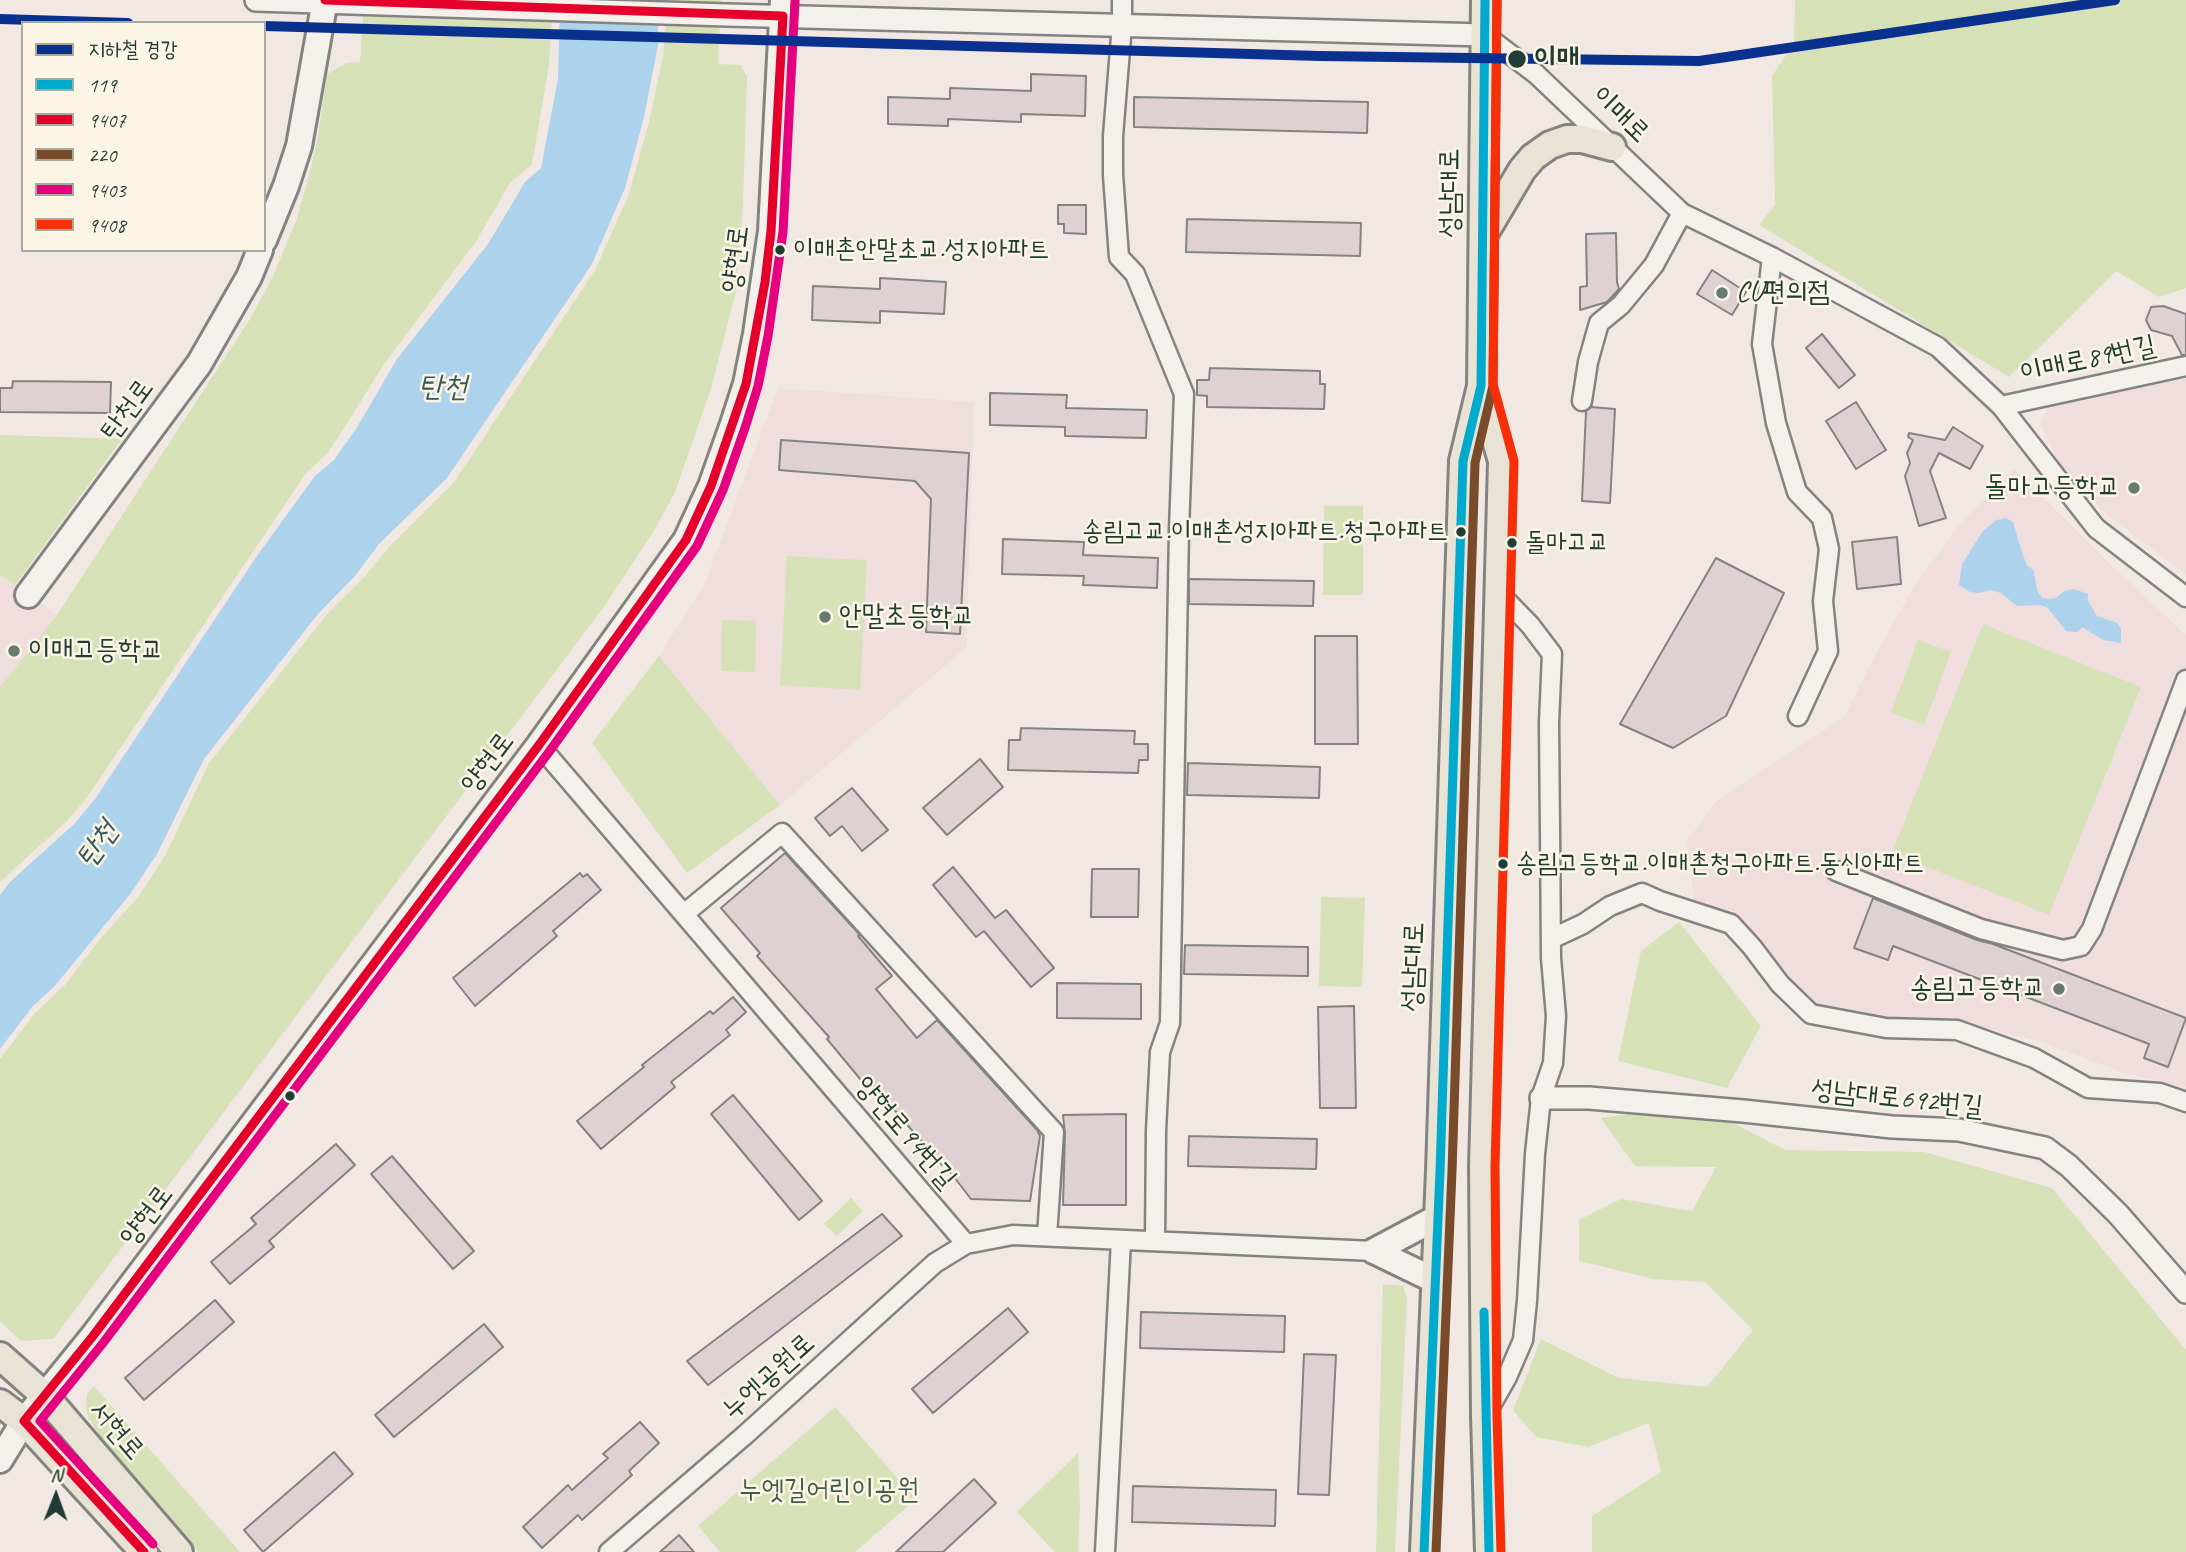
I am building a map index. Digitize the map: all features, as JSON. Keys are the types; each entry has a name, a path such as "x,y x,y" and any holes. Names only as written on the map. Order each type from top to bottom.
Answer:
{"main road":[{"name":"성남대로","path":"1424,1552 1436,1281 1463,461 1481,386 1485,0"},
{"path":"266,235 299,146 325,1"},
{"name":"양현로","path":"0,1460 24,1421 93,1336 539,745 686,540 711,486 746,384 765,282 771,231 783,8"},
{"path":"1483,236 1522,170 1533,157 1550,145 1567,139 1582,139 1612,147"},
{"name":"탄천로","path":"28,595 199,364 249,277 259,252"},
{"name":"성남대로","path":"1481,386 1502,461 1483,1166 1489,1552"},
{"path":"1374,1251 1438,1217"},
{"path":"1374,1251 1436,1281"},
{"name":"서현로","path":"0,1356 44,1395 179,1552"},
{"path":"0,1404 24,1421 144,1552"}],"street":[{"path":"256,0 727,15 783,8 1122,25 1485,36"},
{"path":"1122,0 1113,162 1119,257 1135,274 1184,394 1170,1023 1160,1052 1155,1241"},
{"name":"이매로","path":"1485,36 1536,74 1682,213 1772,257 1938,346 2001,406 2096,527 2186,597"},
{"path":"1582,401 1588,362 1599,323 1621,305 1654,265 1682,213"},
{"path":"1772,257 1762,344 1776,423 1797,492 1822,517 1829,549 1824,601 1828,651 1798,716"},
{"name":"이매로89번길","path":"2001,406 2186,366"},
{"path":"1485,1416 1507,1377 1523,1340 1535,1154 1541,1098 1553,1063 1556,1016 1551,939 1549,723 1552,654 1530,625 1497,590"},
{"path":"1836,871 1981,929 2063,950 2081,946 2096,918 2186,680"},
{"name":"양현로94번길","path":"539,745 966,1244"},
{"path":"684,914 782,833 1054,1132 1046,1236"},
{"path":"1551,939 1610,906 1642,893 1731,924 1780,984 1811,1014 1886,1028 1957,1030 2034,1058 2088,1088 2160,1093 2186,1102"},
{"name":"성남대로692번길","path":"1541,1098 1589,1097 1892,1127 1959,1130 2045,1148 2069,1166 2118,1214 2186,1292"},
{"path":"966,1244 1013,1235 1374,1251"},
{"path":"1105,1552 1121,1240"},
{"name":"누엣공원로","path":"608,1552 745,1435 935,1263 966,1244"}],"shaded area":[{"name":"돌마고등학교","path":"2186,379 2186,574 2105,513 2059,463 2041,425 2048,407 2149,383"},
{"name":"안말초등학교","path":"778,388 974,402 966,648 780,805 659,656 704,585"},
{"path":"2014,469 2186,635 2186,1087 2124,1073 2042,1042 1973,1025 1886,1024 1814,1007 1784,979 1740,923 1695,907 1687,841 1717,801 1844,717 1915,585 1958,527"},
{"name":"이매고등학교","path":"0,575 57,615 0,687"}],"green space":[{"path":"364,0 553,0 549,65 532,164 510,183 475,243 385,363 328,453 306,473 86,799 67,821 0,882 0,687 57,615 250,319 273,276 296,221 309,177 327,74 346,63 360,62"},
{"path":"668,0 721,0 718,64 740,65 747,76 743,204 736,291 711,389 675,492 655,529 606,604 53,1339 21,1341 0,1321 0,1059 35,1013 65,985 100,939 139,896 166,854 209,763 328,613 454,482 595,270 629,194 649,122 663,56"},
{"path":"1795,0 2186,0 2186,288 2159,297 2116,271 2009,377 1759,225 1775,205 1772,76 1794,43"},
{"path":"0,435 122,439 15,585 0,575"},
{"path":"1324,506 1363,506 1363,595 1323,595"},
{"path":"787,556 867,560 860,690 780,685"},
{"path":"722,620 756,621 755,672 721,671"},
{"path":"1983,624 2141,687 2049,915 1892,853"},
{"path":"1918,640 1951,652 1924,725 1891,713"},
{"path":"659,656 780,805 687,873 592,743"},
{"path":"1321,897 1365,898 1362,987 1319,986"},
{"path":"1679,922 1761,1026 1727,1088 1618,1061 1641,951"},
{"path":"1697,1104 1785,1150 1924,1152 2052,1188 2186,1350 2186,1552 1592,1552 1592,1516 1661,1472 1649,1423 1588,1447 1536,1437 1513,1410 1541,1339 1619,1378 1707,1387 1753,1330 1705,1282 1654,1279 1579,1261 1579,1220 1621,1199 1692,1211 1716,1167 1635,1166 1601,1118"},
{"path":"851,1198 863,1211 837,1236 824,1224"},
{"path":"1383,1284 1403,1286 1407,1299 1395,1552 1376,1552"},
{"path":"94,1386 240,1552 199,1552 105,1444 88,1417 87,1394"},
{"name":"누엣길어린이공원","path":"835,1407 916,1499 855,1552 720,1552 698,1526"},
{"path":"1078,1453 1078,1552 1055,1552 1017,1512"}],"water":[{"name":"탄천","path":"560,0 658,0 658,45 644,117 625,188 592,264 447,478 379,544 355,576 318,614 204,759 157,854 131,893 54,987 33,1006 0,1049 0,895 10,882 74,824 95,799 259,553 315,476 334,460 356,429 397,359 488,244 525,182 541,168 558,79"},
{"path":"2006,518 2013,522 2022,553 2027,565 2034,571 2037,590 2042,598 2056,598 2064,591 2074,589 2088,594 2088,601 2097,616 2117,623 2121,629 2121,643 2103,640 2082,627 2077,632 2066,631 2048,608 2040,605 2017,606 2001,593 1990,590 1970,592 1959,585 1962,564 1983,531 1997,520"}],"building":[{"path":"1031,74 1086,76 1085,116 1021,114 1021,122 948,119 948,126 888,124 888,97 950,99 950,88 1031,91"},
{"path":"1134,97 1368,102 1367,133 1134,127"},
{"path":"1058,205 1086,205 1086,234 1064,233 1064,224 1058,224"},
{"path":"1187,219 1361,223 1360,256 1186,252"},
{"path":"1616,233 1619,289 1607,302 1580,310 1580,287 1587,286 1586,234"},
{"name":"CU편의점","path":"1712,270 1746,292 1732,315 1697,294"},
{"path":"880,278 946,282 944,314 880,311 880,323 812,320 813,286 880,289"},
{"path":"2163,306 2186,314 2186,355 2182,355 2172,336 2151,330 2146,320 2151,307"},
{"path":"1822,334 1855,375 1839,388 1806,348"},
{"path":"1210,368 1320,371 1320,384 1325,384 1324,409 1207,407 1207,396 1197,395 1197,380 1209,380"},
{"path":"13,381 111,382 110,413 0,412 0,388 12,388"},
{"path":"990,393 1067,395 1066,408 1147,410 1146,438 1065,436 1065,427 990,425"},
{"path":"1856,402 1886,450 1856,469 1826,421"},
{"path":"1591,407 1615,409 1610,503 1582,501 1586,411"},
{"path":"1953,427 1983,446 1970,469 1939,453 1930,471 1946,518 1919,526 1905,476 1910,463 1907,453 1913,440 1908,437 1909,433 1945,440"},
{"path":"781,440 969,453 960,634 926,632 931,499 915,481 779,470"},
{"path":"1897,537 1901,584 1857,589 1852,542"},
{"path":"1003,539 1084,542 1083,555 1158,558 1157,588 1083,585 1084,576 1002,574"},
{"path":"1716,558 1784,593 1726,716 1673,748 1620,724"},
{"path":"1189,579 1314,581 1313,606 1189,604"},
{"path":"1315,636 1357,636 1358,744 1315,744"},
{"path":"1021,728 1135,731 1134,744 1148,744 1148,760 1139,760 1138,773 1008,770 1009,740 1020,740"},
{"path":"980,759 1003,787 947,835 923,808"},
{"path":"1188,763 1320,767 1319,798 1187,795"},
{"path":"852,788 888,830 862,851 842,826 830,836 815,818"},
{"path":"785,853 860,935 858,936 892,976 876,989 917,1038 937,1020 1037,1130 1040,1136 1030,1201 971,1199 944,1164 942,1165 865,1076 861,1080 827,1039 829,1037 757,956 760,953 721,908"},
{"path":"953,867 995,918 1006,910 1054,968 1031,987 984,931 976,937 933,885"},
{"path":"1092,869 1139,869 1138,917 1091,917"},
{"path":"580,873 583,877 587,874 601,890 553,931 557,936 475,1006 453,978"},
{"name":"송림고등학교","path":"1873,898 2186,1018 2168,1067 2144,1058 2149,1044 1893,946 1888,960 1854,948"},
{"path":"1185,945 1308,947 1308,976 1184,974"},
{"path":"1057,983 1141,984 1141,1019 1057,1018"},
{"path":"733,997 746,1012 726,1030 730,1035 671,1082 675,1087 601,1149 577,1121 644,1067 642,1065 710,1011 713,1014"},
{"path":"1354,1006 1356,1108 1320,1108 1318,1007"},
{"path":"733,1095 822,1201 799,1220 711,1114"},
{"path":"1126,1114 1126,1205 1063,1205 1063,1115"},
{"path":"1189,1136 1317,1139 1316,1169 1188,1166"},
{"path":"336,1144 355,1165 269,1241 274,1247 230,1284 211,1262 256,1224 251,1218"},
{"path":"392,1156 474,1251 453,1269 371,1174"},
{"path":"882,1214 902,1236 708,1385 687,1361"},
{"path":"215,1300 234,1322 144,1400 125,1378"},
{"path":"1008,1308 1028,1332 933,1413 912,1389"},
{"path":"1141,1312 1285,1316 1284,1352 1140,1348"},
{"path":"484,1324 503,1347 394,1437 375,1415"},
{"path":"1304,1354 1336,1355 1329,1495 1298,1494"},
{"path":"640,1422 659,1443 629,1471 632,1475 582,1520 578,1515 542,1548 523,1527 568,1485 572,1490 608,1458 603,1454"},
{"path":"334,1452 353,1474 263,1552 244,1530"},
{"path":"974,1479 996,1503 943,1552 896,1552"},
{"path":"1133,1486 1276,1490 1275,1526 1132,1522"},
{"path":"679,1535 694,1552 660,1552"}],"metro line":[{"name":"경강","path":"266,26 1320,56 1699,61 2115,0"},
{"name":"경강","path":"0,19 64,21"}],"transit line":[{"name":"9407","path":"144,1552 24,1421 93,1336 539,745 686,540 711,486 746,384 765,282 771,231 783,16 325,0"},
{"name":"119","path":"1424,1552 1440,1171 1463,461 1481,386 1485,0"},
{"name":"220","path":"1436,1552 1452,1171 1475,463 1493,386 1497,0"},
{"name":"9408","path":"1497,0 1493,384 1514,461 1495,1166 1501,1552"},
{"name":"9403","path":"153,1544 40,1421 103,1343 549,752 697,546 723,490 745,428 758,386 768,336 783,232 795,1"},
{"name":"119","path":"1484,1312 1489,1552"}],"place":[{"name":"이매","path":"1517,59"},
{"name":"이매촌안말초교.성지아파트","path":"780,250"},
{"name":"CU편의점","path":"1722,293"},
{"name":"돌마고등학교","path":"2134,488"},
{"name":"송림고교.이매촌성지아파트.청구아파트","path":"1461,532"},
{"name":"돌마고교","path":"1512,543"},
{"name":"안말초등학교","path":"825,617"},
{"name":"이매고등학교","path":"14,651"},
{"name":"송림고등학교.이매촌청구아파트.동신아파트","path":"1503,864"},
{"name":"송림고등학교","path":"2059,989"}]}
